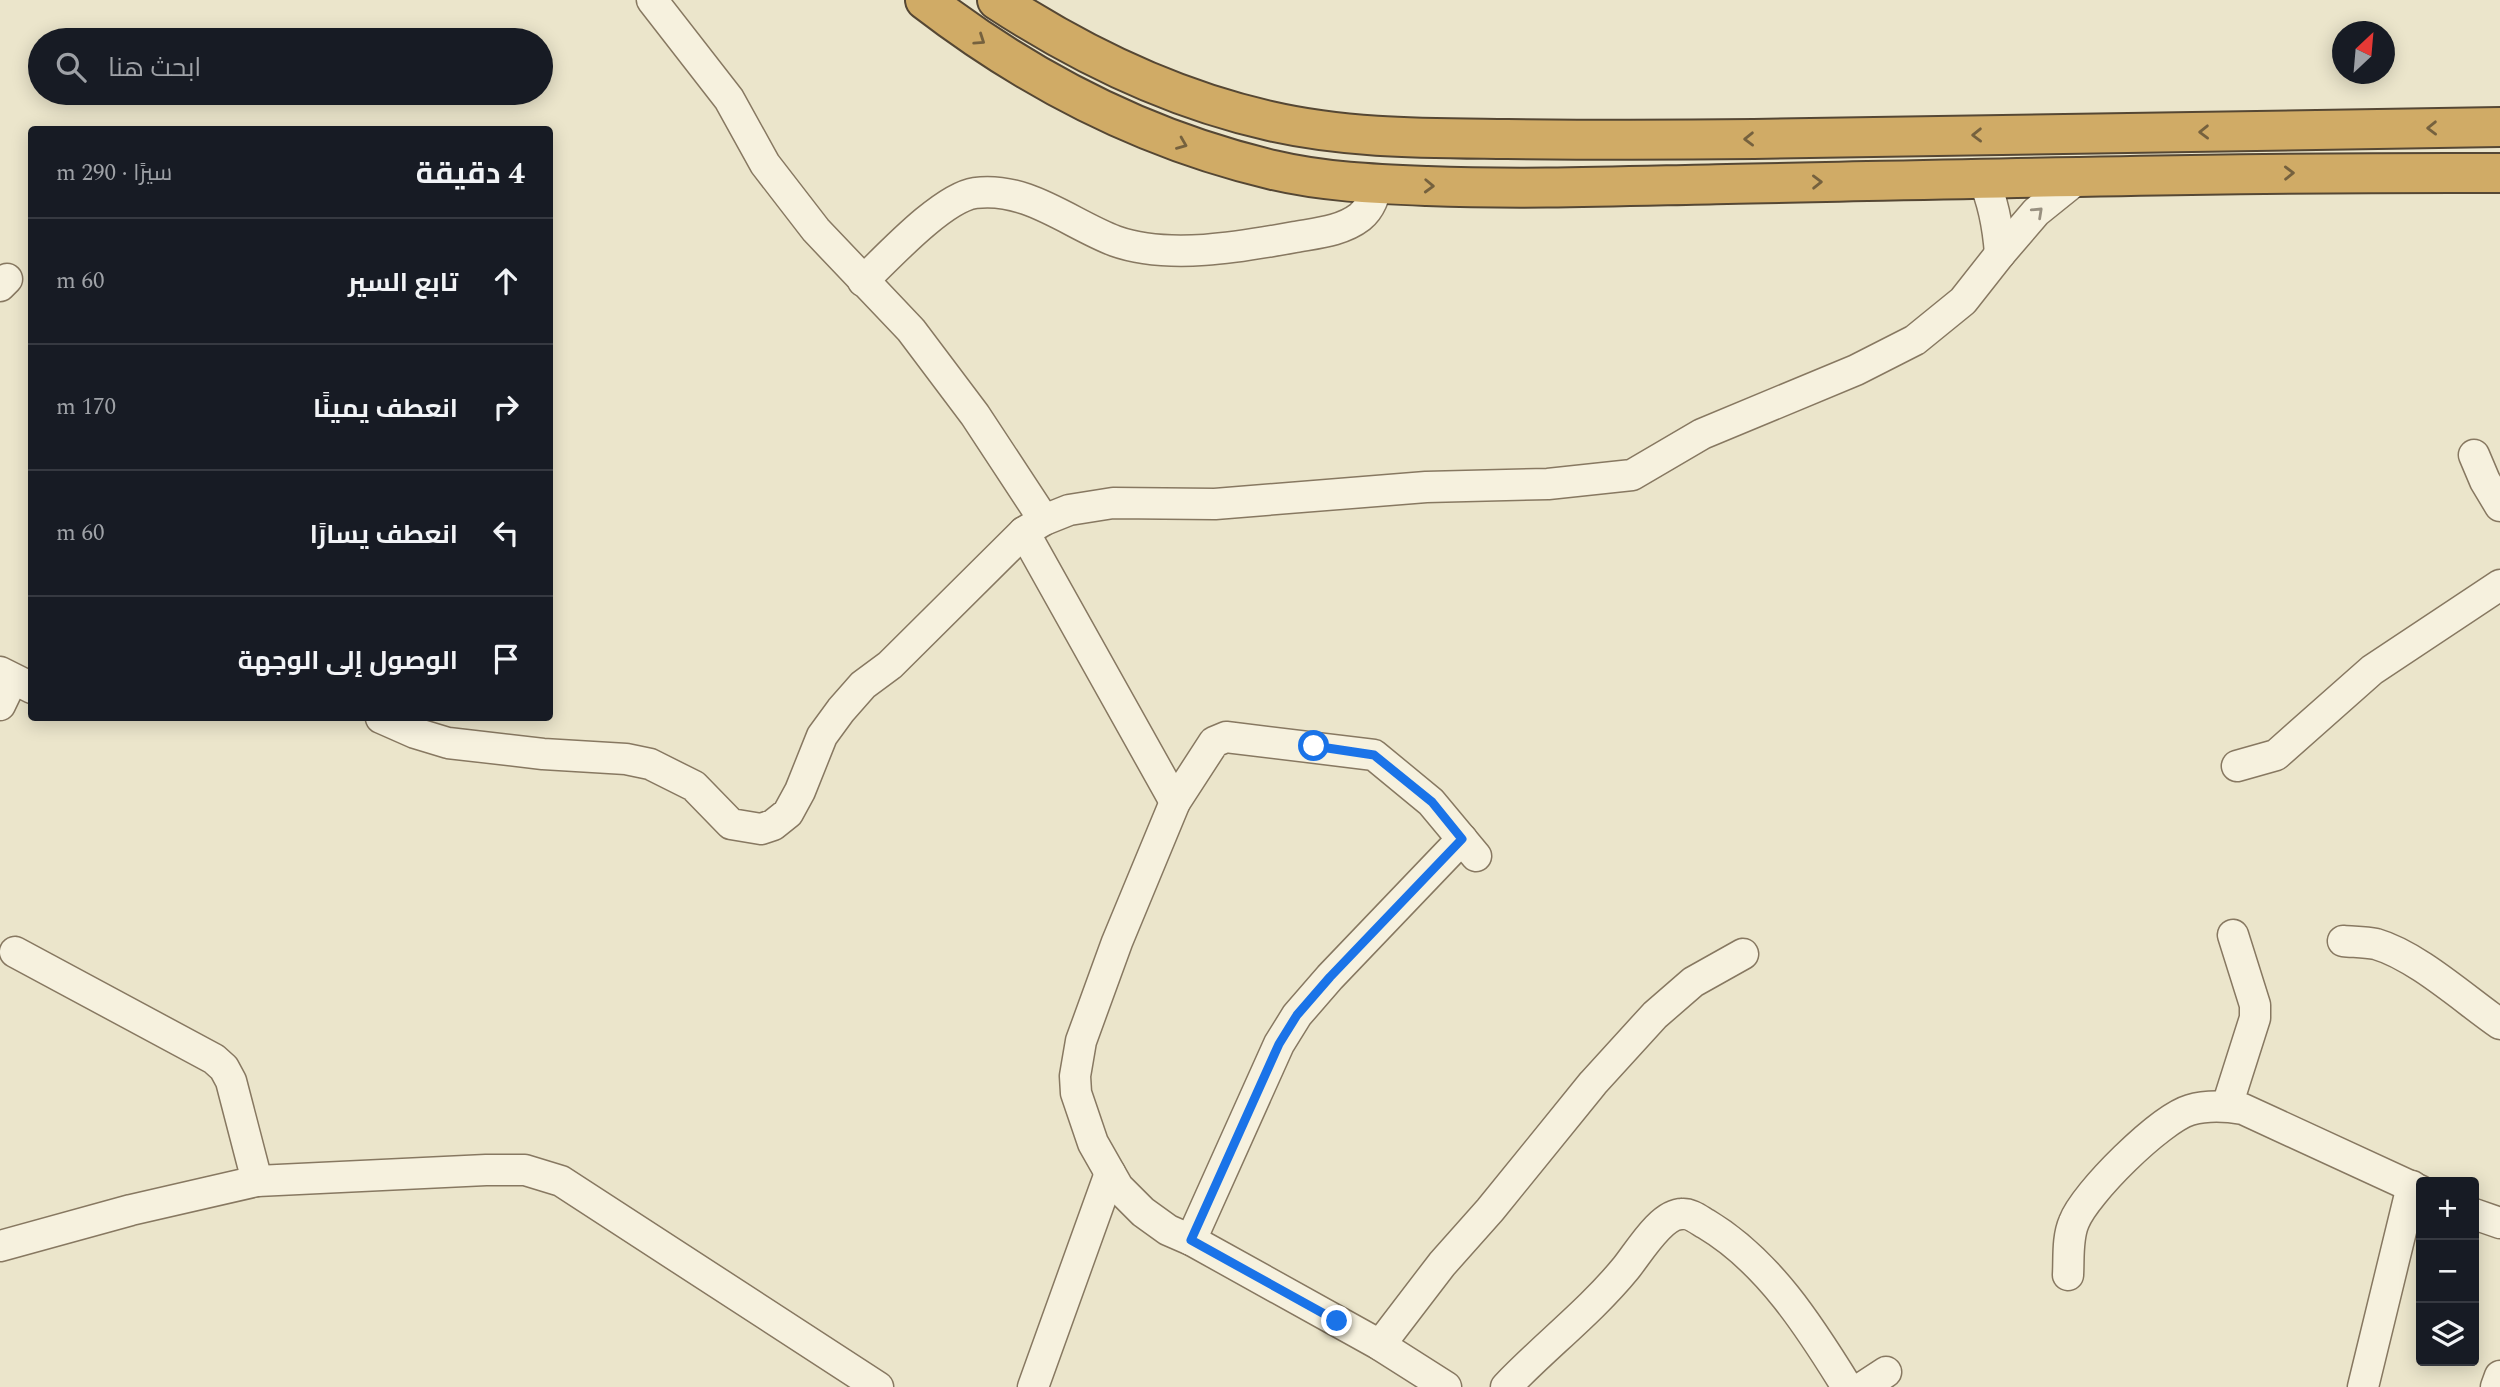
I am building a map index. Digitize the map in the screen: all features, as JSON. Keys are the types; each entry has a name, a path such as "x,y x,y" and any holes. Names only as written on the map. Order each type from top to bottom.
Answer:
{"highway":[{"path":"925,0 1006,58 1055,86 1110,115 1191,148 1276,171 1377,184 1468,188 1626,188 2082,176 2500,173"},
{"path":"997,0 1097,59 1217,107 1271,122 1324,132 1391,138 1622,140 2500,127"},
{"path":"1622,140 1626,188"}],"street":[{"path":"652,0 729,99 765,164 816,230 911,330 975,415 1175,802"},
{"path":"388,721 448,743 543,754 626,759 649,764 694,786 730,824 761,829 774,825 788,813 822,736 848,702 1034,526 1069,510 1113,503 1215,505 1426,486 1548,484 1632,475 1702,434 1856,370 1915,340 1963,301 2036,212 2082,176"},
{"path":"1983,179 1992,199 2000,254"},
{"path":"863,281 920,227 954,201 975,193 1010,195 1053,209 1116,241 1147,248 1184,250 1235,247 1336,230 1361,216 1374,200 1377,184"},
{"path":"2474,455 2500,506"},
{"path":"2237,766 2276,755 2372,670 2500,585"},
{"path":"1191,1240 1279,1044 1297,1015 1330,977 1469,848 1432,802 1374,755 1359,751 1226,737 1214,742 1175,802 1116,942 1077,1054 1076,1093 1093,1143 1118,1187 1143,1212 1168,1230 1191,1240 1380,1345 1446,1387"},
{"path":"2227,1106 2255,1018 2255,1005 2232,935"},
{"path":"2343,941 2375,944 2399,954 2442,981 2500,1024"},
{"path":"15,952 215,1059 231,1081 257,1181"},
{"path":"1380,1345 1442,1264 1594,1083 1655,1015 1693,982 1743,954"},
{"path":"2068,1275 2069,1242 2074,1220 2094,1192 2155,1132 2187,1111 2227,1106 2244,1109 2416,1189"},
{"path":"0,1246 131,1210 257,1181 525,1170 561,1181 878,1387"},
{"path":"1033,1387 1110,1173"},
{"path":"2363,1387 2416,1193"},
{"path":"1506,1387 1608,1290 1666,1218 1682,1213 1728,1237 1760,1268 1796,1310 1847,1387"},
{"path":"2479,1216 2500,1223"},
{"path":"2496,1387 2500,1376"}],"route":[{"path":"1314,746 1374,755 1432,802 1462,839 1297,1015 1279,1044 1191,1240 1337,1321"}]}
